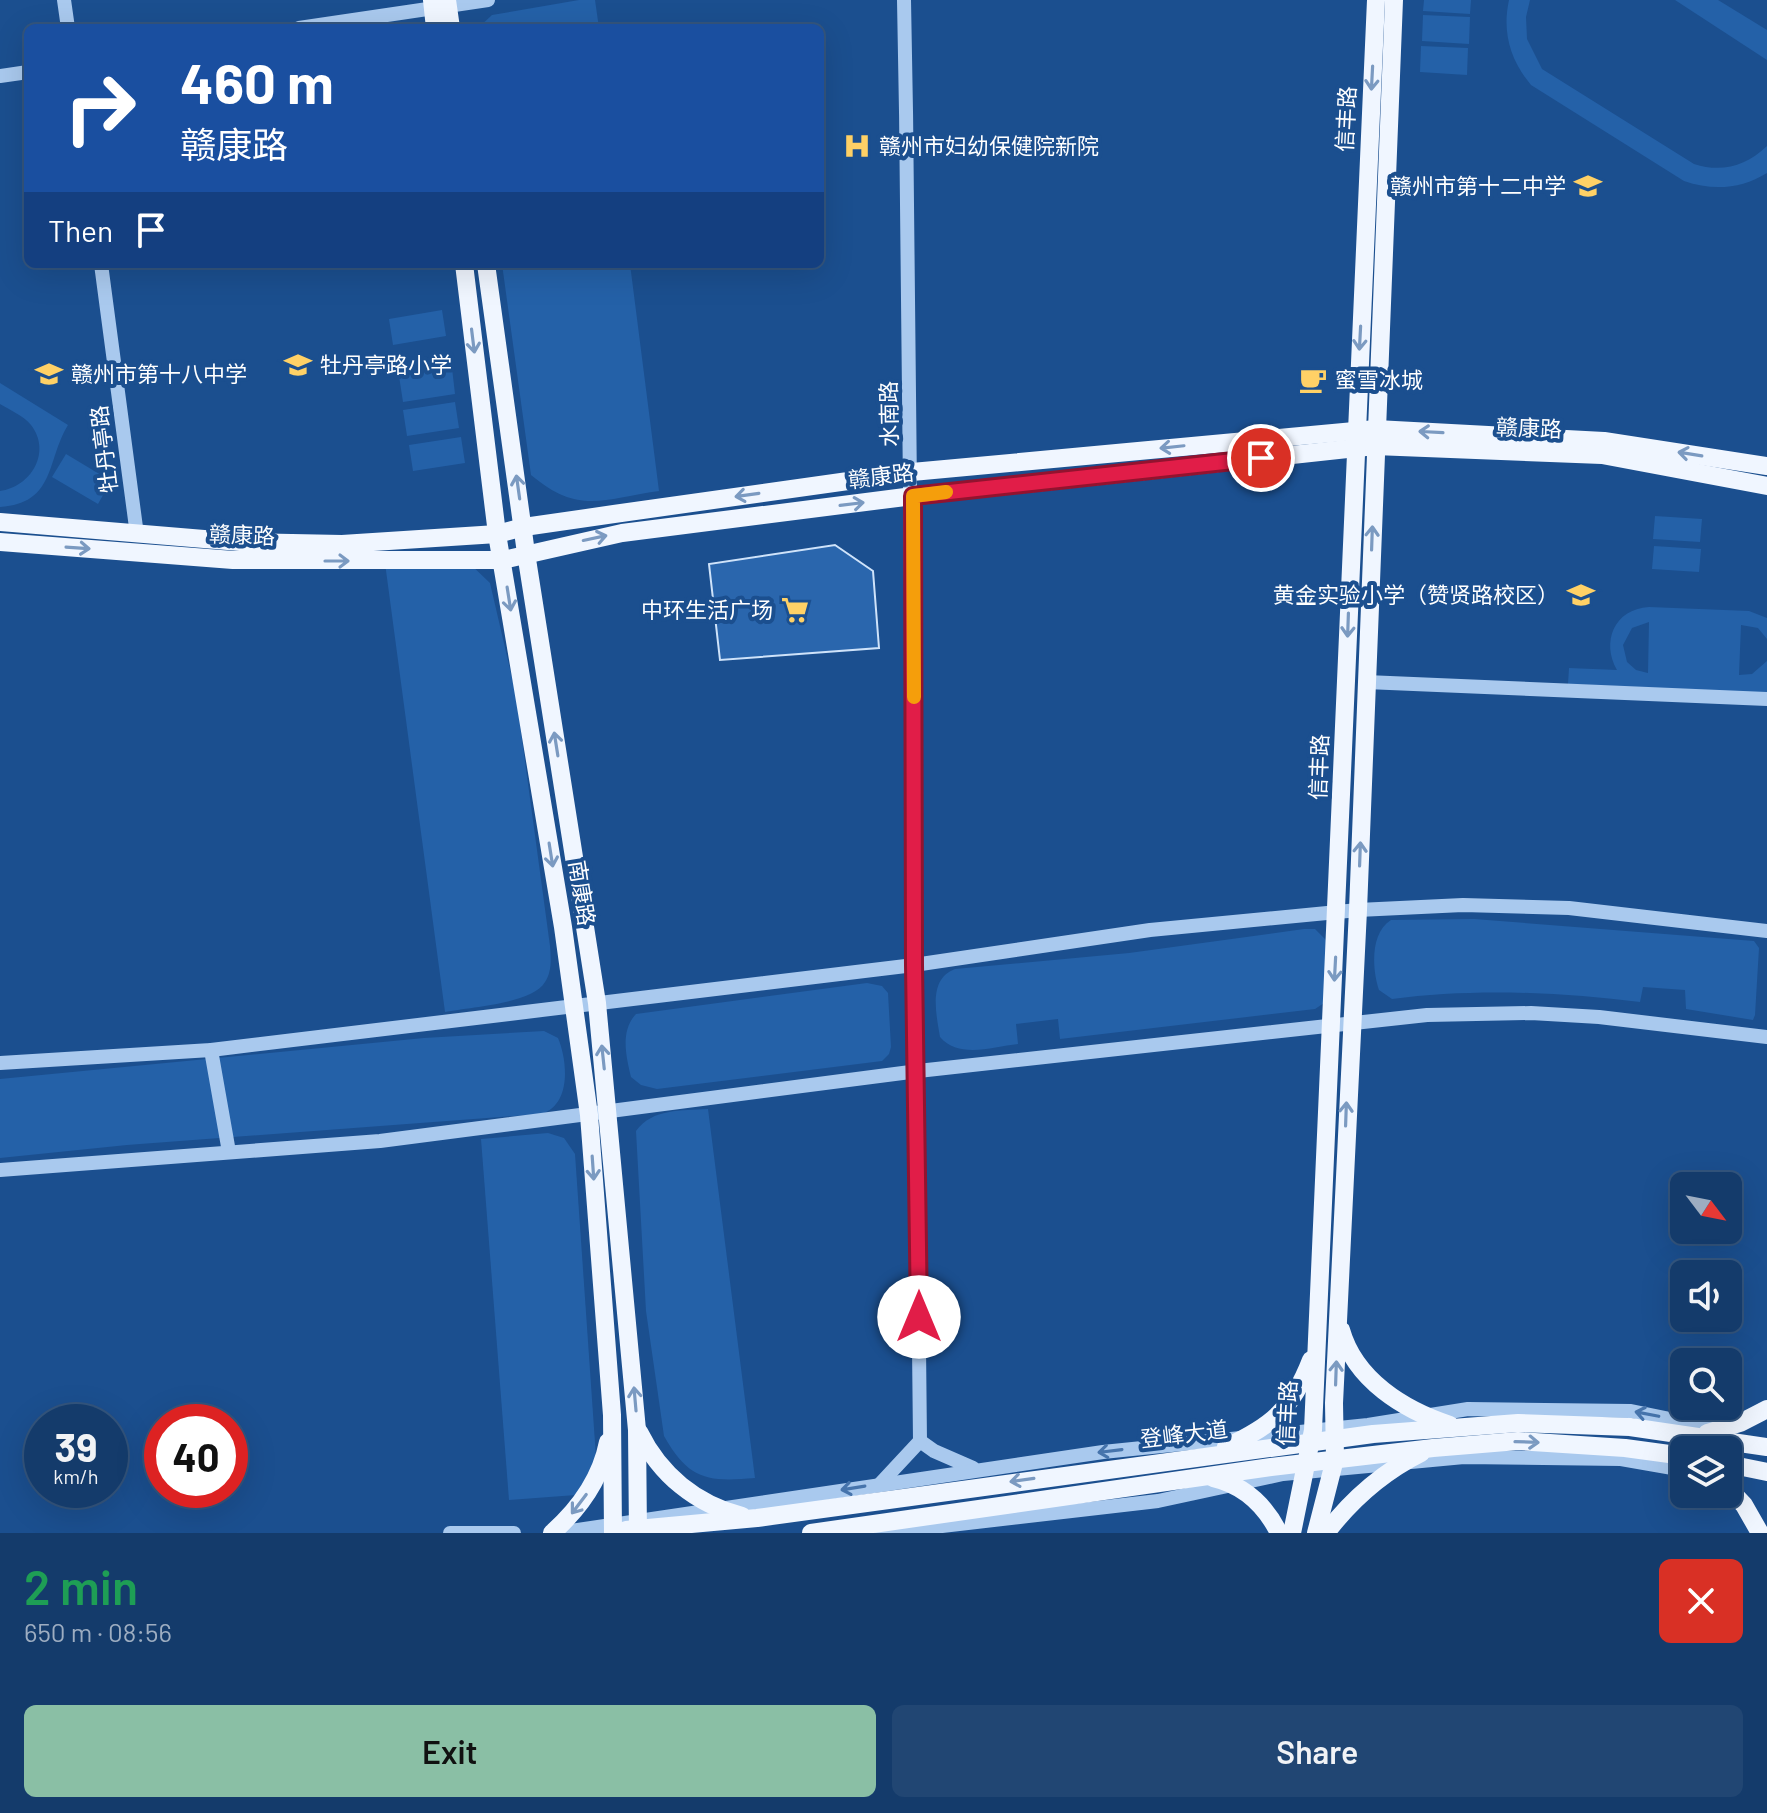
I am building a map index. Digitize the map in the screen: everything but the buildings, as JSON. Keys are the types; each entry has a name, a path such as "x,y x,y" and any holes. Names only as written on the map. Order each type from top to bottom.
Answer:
{"main road":[{"name":"信丰路","path":"1316,1533 1334,1449 1341,1025 1338,913 1355,439 1376,0"},
{"name":"信丰路","path":"1292,1533 1312,1436 1314,1350 1341,1025 1358,910 1394,0"},
{"path":"436,24 440,3"},
{"path":"440,3 449,24"},
{"name":"南康路","path":"464,268 497,534 563,927 589,1115 612,1415 612,1531"},
{"name":"南康路","path":"487,268 526,553 597,1003 637,1430 638,1527"},
{"name":"赣康路","path":"1375,437 1602,455 1767,486"},
{"name":"赣康路","path":"0,522 240,542 342,544 497,534 524,527 912,472 1375,437 1604,441 1767,466"},
{"name":"赣康路","path":"0,542 233,560 503,560 622,533 1355,439"},
{"path":"1338,1321 1349,1351 1367,1375 1389,1395 1423,1416 1456,1428"},
{"path":"1212,1455 1270,1424 1293,1401 1314,1350"},
{"path":"1697,1435 1723,1429 1767,1409"},
{"path":"554,1533 576,1509 595,1480 607,1449 612,1415"},
{"name":"登峰大道","path":"811,1533 1210,1477 1307,1468 1334,1449 1456,1428 1518,1423 1630,1427 1767,1447"},
{"path":"637,1430 652,1456 672,1479 697,1498 718,1508 757,1518"},
{"name":"登峰大道","path":"612,1531 757,1518 1212,1455 1312,1436 1334,1449 1433,1448 1518,1441 1670,1455"},
{"path":"1326,1533 1360,1494 1404,1462 1433,1448"},
{"path":"1742,1467 1767,1472"},
{"path":"1210,1477 1233,1484 1261,1505 1279,1533"},
{"path":"1742,1503 1760,1533"}],"street":[{"path":"64,0 67,24"},
{"path":"322,24 440,3 488,0"},
{"name":"水南路","path":"904,0 913,496 914,965 918,1071 920,1441"},
{"path":"0,76 24,73"},
{"name":"牡丹亭路","path":"102,268 137,535"},
{"path":"1366,682 1767,699"},
{"path":"0,1063 211,1050 914,965 1150,930 1358,910 1463,905 1569,908 1767,931"},
{"path":"0,1170 380,1141 918,1071 1427,1015 1531,1013 1599,1017 1767,1037"},
{"path":"211,1050 229,1152"},
{"path":"1334,1449 1423,1416 1468,1409 1631,1411 1723,1429"},
{"path":"638,1527 718,1508 975,1469 1252,1435 1312,1436"},
{"path":"880,1484 920,1441 934,1451 975,1469"},
{"path":"1334,1449 1404,1462 1464,1457 1621,1459 1670,1468"},
{"path":"882,1533 1158,1501 1307,1468"},
{"path":"554,1533 612,1531"},
{"path":"450,1533 514,1533"}],"shaded area":[{"path":"595,0 598,24 482,24 492,15"},
{"path":"1424,0 1471,0 1470,14 1423,11"},
{"path":"1509,0 1530,0 1526,17 1527,39 1542,69 1694,164 1714,168 1733,166 1751,159 1767,146 1767,173 1727,187 1684,181 1531,85 1513,56 1507,34"},
{"path":"1675,0 1718,0 1767,30 1767,60"},
{"path":"1423,15 1470,17 1469,44 1422,41"},
{"path":"1421,46 1468,48 1467,75 1420,72"},
{"path":"503,268 631,268 659,491 606,500 578,500 563,496 531,475"},
{"path":"442,310 446,336 393,345 389,319"},
{"path":"452,368 455,394 403,402 399,376"},
{"path":"0,383 68,425 40,489 18,504 0,507 0,491 21,483 29,475 39,457 39,446 31,425 0,404"},
{"path":"455,402 459,428 407,436 403,410"},
{"path":"461,437 465,463 413,471 409,445"},
{"path":"66,454 111,481 98,504 52,477"},
{"path":"1655,516 1702,519 1700,542 1653,539"},
{"path":"1654,546 1701,549 1699,572 1652,569"},
{"path":"467,561 490,583 516,695 550,965 545,982 527,995 445,1012 385,563"},
{"path":"1637,609 1749,611 1767,618 1767,639 1758,628 1741,625 1739,675 1752,674 1767,661 1767,693 1568,684 1569,668 1617,670 1610,649 1611,638 1619,620","holes":["1649,622 1648,673 1636,670 1627,662 1623,645 1632,628"]},
{"path":"1474,919 1754,941 1759,948 1755,1015 1753,1020 1686,1009 1685,990 1643,987 1640,1002 1516,993 1454,993 1392,999 1379,990 1374,952 1379,933 1391,920"},
{"path":"1315,929 1327,941 1324,1003 1315,1009 1060,1039 1058,1019 1016,1024 1018,1044 976,1050 957,1048 940,1037 937,989 946,974 955,969 1129,953"},
{"path":"867,983 882,986 888,993 891,1047 882,1061 657,1089 641,1085 631,1077 626,1036 636,1014"},
{"path":"544,1031 558,1038 565,1070 558,1102 541,1114 127,1145 0,1158 0,1079 424,1038"},
{"path":"708,1109 755,1478 724,1479 701,1475 691,1470 673,1451 664,1436 646,1311 636,1131 659,1114"},
{"path":"548,1133 564,1138 575,1154 596,1457 590,1475 576,1495 509,1500 481,1139"}],"slow traffic":[{"path":"914,697 913,496 946,492"}],"place":[{"name":"赣州市妇幼保健院新院","path":"857,146"},
{"name":"赣州市第十二中学","path":"1588,186"},
{"name":"牡丹亭路小学","path":"298,365"},
{"name":"赣州市第十八中学","path":"49,374"},
{"name":"蜜雪冰城","path":"1313,380"},
{"name":"黄金实验小学（赞贤路校区）","path":"1581,595"},
{"name":"中环生活广场","path":"795,610"}],"route":[{"path":"919,1317 918,1071 914,965 913,496 1261,458"}]}
